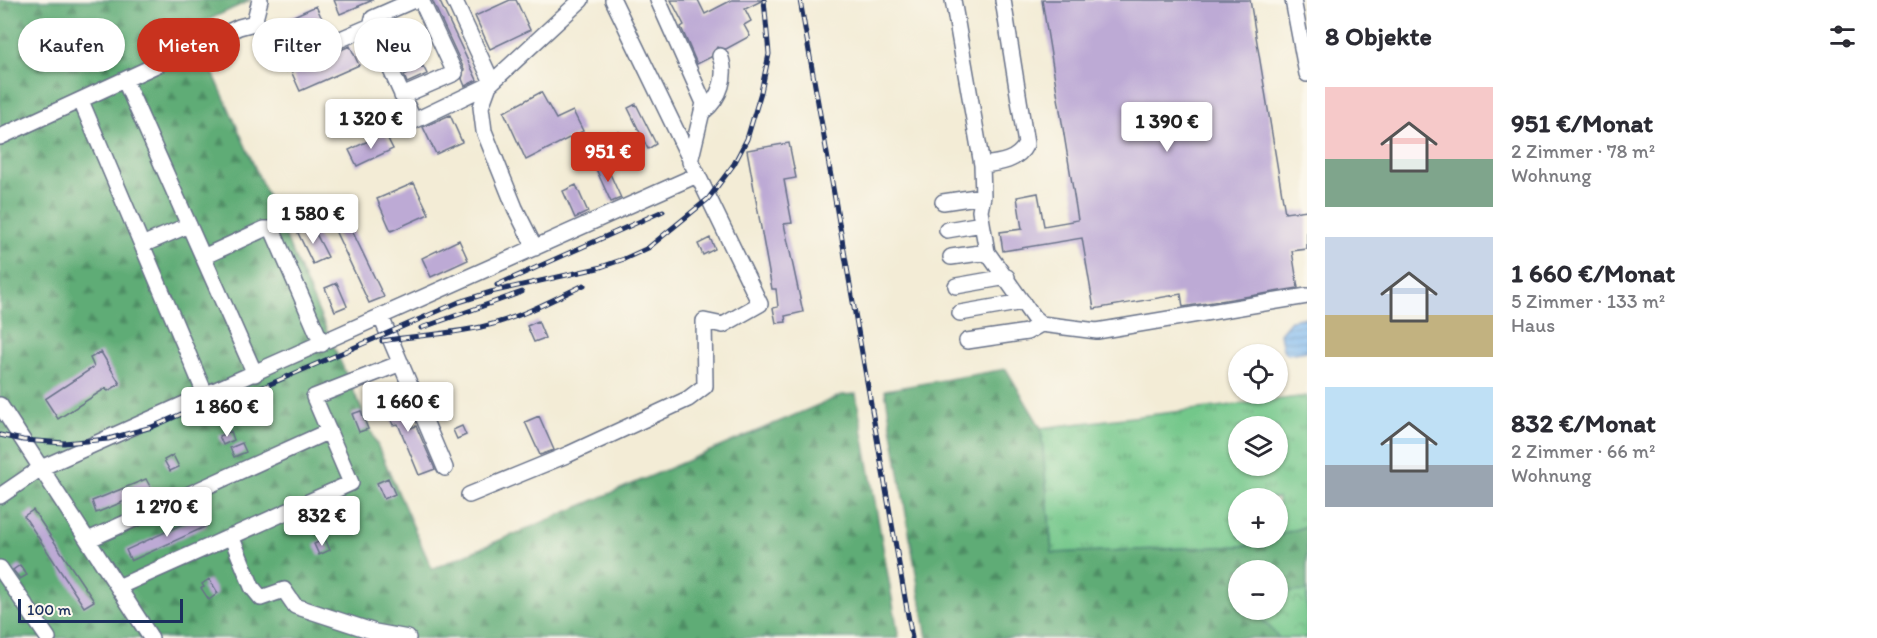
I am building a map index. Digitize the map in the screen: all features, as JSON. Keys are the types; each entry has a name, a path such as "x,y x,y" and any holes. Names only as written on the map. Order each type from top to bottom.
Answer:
{"lane":[{"path":"255,18 260,0"},
{"path":"373,18 414,0"},
{"path":"402,96 455,73 421,0"},
{"path":"453,0 491,83 481,108 484,131 515,208 536,248"},
{"path":"391,72 414,121 491,83 581,0"},
{"path":"469,495 569,454 688,399 705,386 704,321 723,325 760,304 693,168 680,134 613,0"},
{"path":"658,0 701,94 704,111 693,168"},
{"path":"953,0 982,165 983,196 980,211 987,252 1041,324"},
{"path":"982,165 1011,159 1022,153 1026,144 1003,0"},
{"path":"1293,0 1307,74"},
{"path":"0,137 239,27 252,24"},
{"path":"704,111 710,106 722,83 724,73 720,56"},
{"path":"124,81 255,374"},
{"path":"81,101 206,396"},
{"path":"0,496 41,468 536,248 693,168"},
{"path":"943,202 983,196"},
{"path":"947,230 982,224"},
{"path":"142,245 189,225"},
{"path":"203,257 264,229 272,229 322,344"},
{"path":"951,257 987,252"},
{"path":"956,286 1007,278"},
{"path":"967,341 1027,332 1041,324 1097,332 1307,296"},
{"path":"960,313 1023,302"},
{"path":"381,317 445,468"},
{"path":"118,587 351,483 314,397 401,363"},
{"path":"0,405 151,638"},
{"path":"88,540 329,431"},
{"path":"231,536 252,587 261,598 284,590 296,606 375,632 408,638"},
{"path":"0,568 48,638"}],"green space":[{"path":"0,0 251,0 212,18 137,18 137,72 213,72 432,569 842,395 856,394 899,638 0,638"},
{"path":"1006,369 1041,428 1052,553 1228,547 1288,548 1288,532 1307,526 1307,638 927,638 885,390"},
{"path":"1307,396 1307,526 1288,532 1288,488 1228,488 1228,547 1052,553 1041,428 1240,404 1288,404 1288,398"},
{"path":"1307,591 1307,638 1279,638 1263,620 1288,620 1288,592"}],"water":[{"path":"1307,317 1307,351 1288,354 1288,344 1282,344 1280,333 1291,320"}],"building":[{"path":"334,0 373,0 340,14"},
{"path":"432,0 439,0 477,80 465,86 462,79 464,69"},
{"path":"510,0 516,0 530,30 490,49 475,16"},
{"path":"671,0 698,0 705,14 732,0 763,0 745,9 751,21 744,25 750,36 726,49 717,47 711,57 697,64 681,27 684,25"},
{"path":"1042,0 1250,0 1285,213 1307,210 1307,249 1292,251 1298,288 1183,307 1181,294 1094,309 1082,238 1003,251 1000,232 1022,229 1017,197 1038,193 1044,226 1078,220"},
{"path":"316,6 322,18 289,18"},
{"path":"350,46 354,54 354,67 300,91 291,72 342,72 342,49"},
{"path":"410,72 426,72 427,74 407,83 404,75"},
{"path":"541,92 556,119 573,111 583,131 526,160 504,112"},
{"path":"636,104 656,144 648,149 628,108"},
{"path":"450,115 462,142 436,154 423,127"},
{"path":"619,132 631,154 620,160 608,138"},
{"path":"385,133 393,149 357,166 349,150"},
{"path":"789,143 796,178 784,180 792,223 784,224 803,312 785,316 786,322 776,323 773,308 778,307 776,289 772,289 747,150"},
{"path":"606,165 621,198 611,202 596,169"},
{"path":"414,183 429,214 391,231 377,199"},
{"path":"576,185 588,212 575,218 563,191"},
{"path":"346,218 384,297 369,303 332,224"},
{"path":"312,226 328,257 313,264 298,233"},
{"path":"710,238 715,249 703,255 698,244"},
{"path":"459,240 468,260 431,277 422,258"},
{"path":"337,283 347,306 335,311 325,288"},
{"path":"538,321 545,338 534,342 527,326"},
{"path":"101,352 120,384 108,391 106,388 58,419 45,399 94,367 90,358"},
{"path":"395,390 411,428 416,426 435,469 419,475 398,424 393,425 381,396"},
{"path":"361,411 368,429 359,432 352,414"},
{"path":"539,416 554,450 540,455 525,422"},
{"path":"462,426 466,435 457,439 453,430"},
{"path":"231,431 234,440 223,445 219,436"},
{"path":"242,443 246,452 234,457 230,448"},
{"path":"173,455 179,467 170,471 164,460"},
{"path":"388,478 395,494 384,499 377,483"},
{"path":"146,479 152,490 96,513 92,501"},
{"path":"33,510 94,601 84,607 24,516"},
{"path":"202,515 207,526 131,561 126,550"},
{"path":"325,539 330,550 319,555 314,544"},
{"path":"20,565 27,575 20,579 13,570"},
{"path":"209,579 218,593 209,600 201,588 204,587 202,584"}],"railway":[{"path":"0,435 23,440 64,443 108,439 152,427 195,408 261,388 459,302 491,292 598,268 648,248 708,199 734,164 747,139 769,54 764,0"},
{"path":"800,0 912,638"},
{"path":"497,285 663,211"},
{"path":"382,341 493,324 528,311 584,285"},
{"path":"421,328 522,292"}]}
